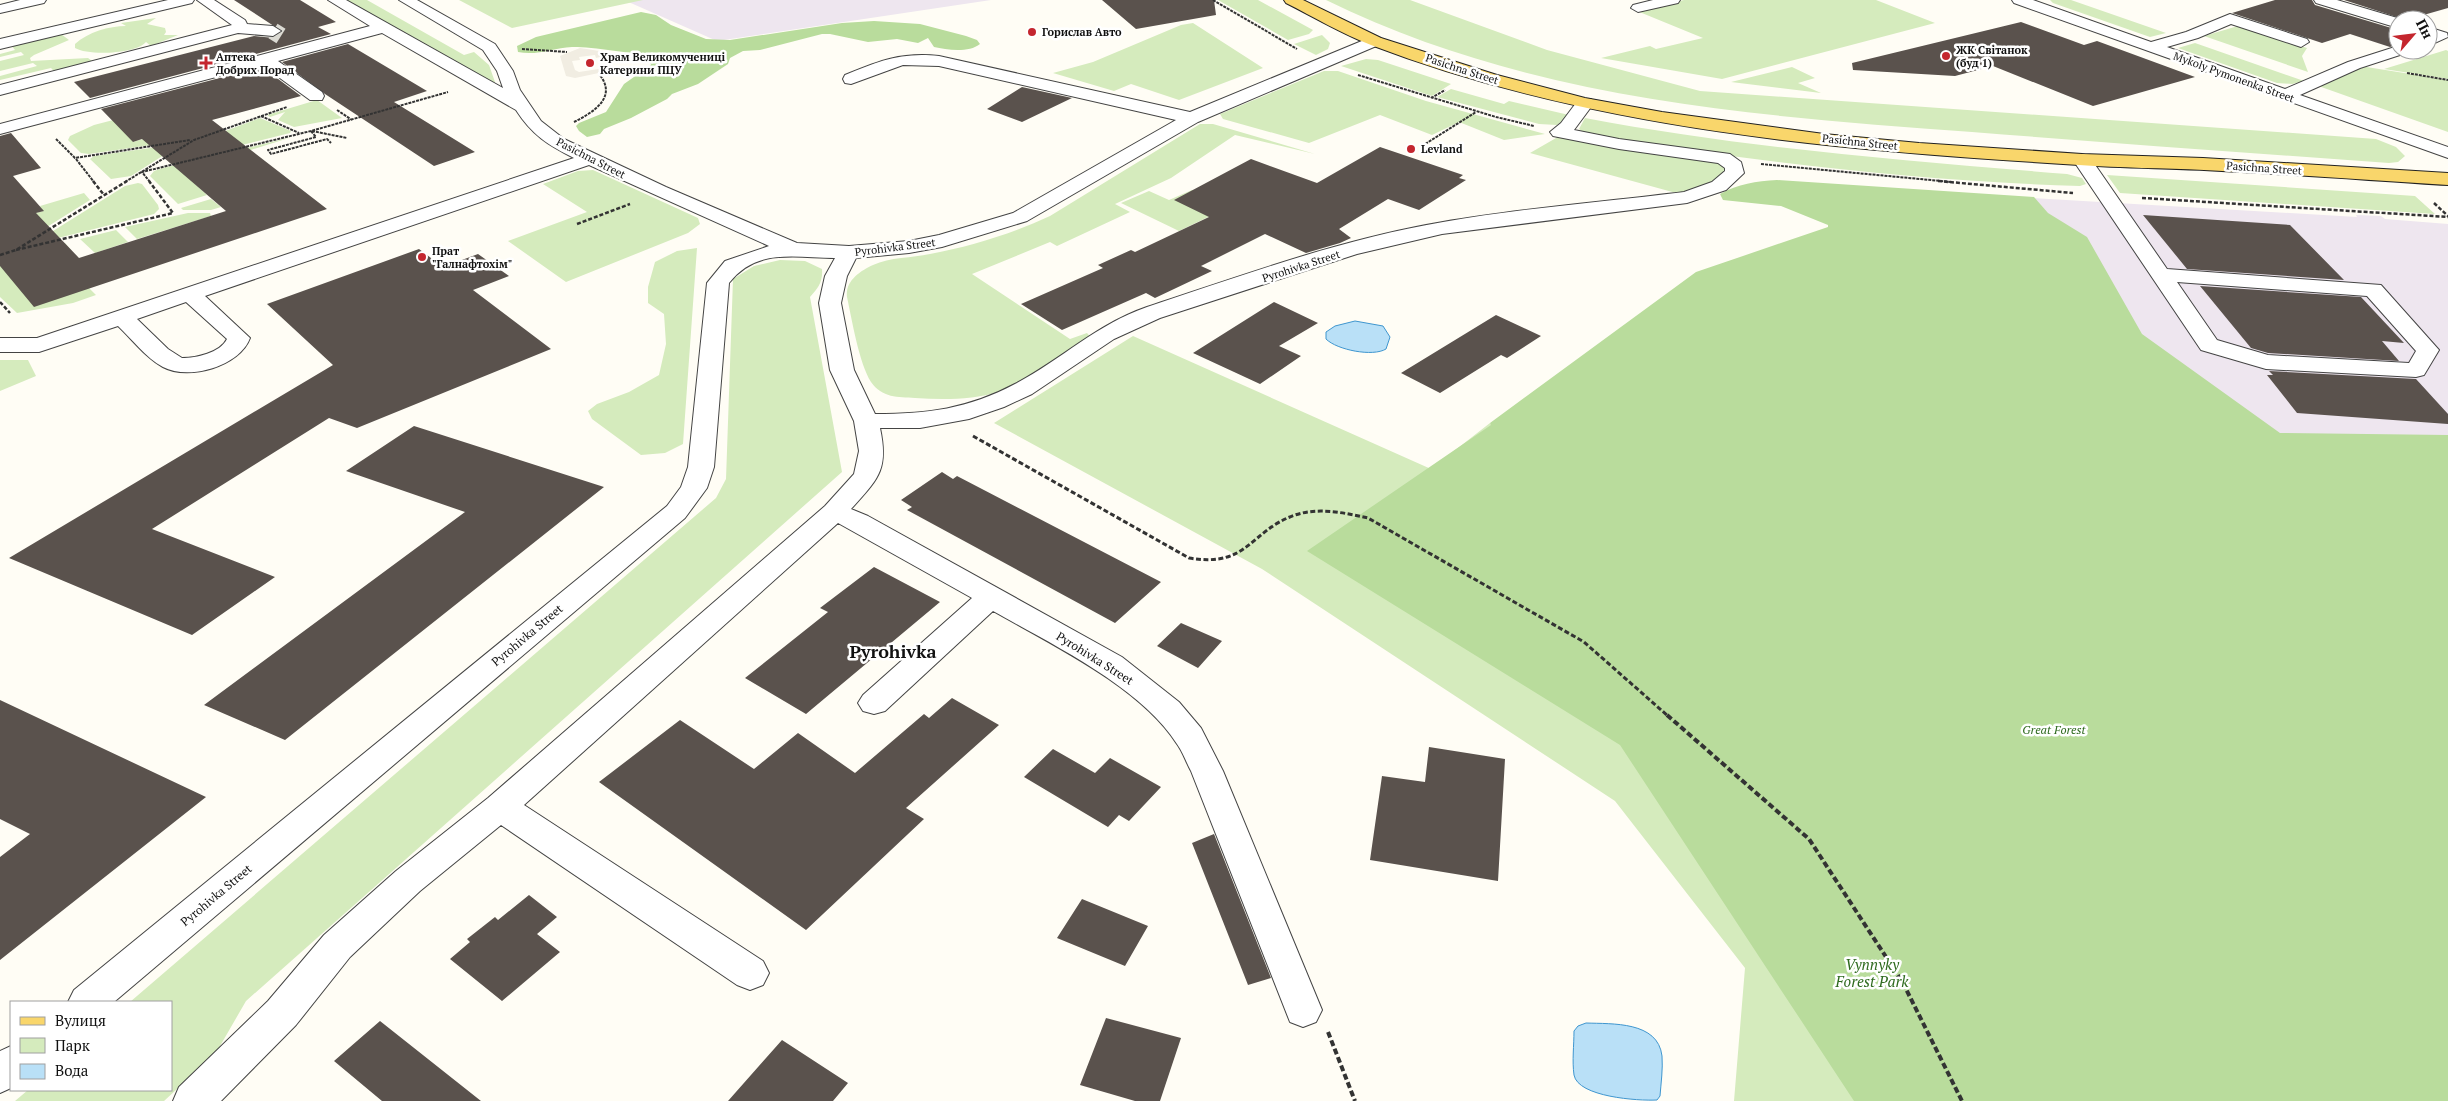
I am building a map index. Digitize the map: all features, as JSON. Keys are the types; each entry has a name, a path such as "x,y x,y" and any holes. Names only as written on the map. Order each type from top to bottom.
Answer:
{"main road":[{"name":"Pasichna Street","path":"1291,0 1375,41 1491,79 1586,103 1662,117 1824,139 2082,160 2203,164 2448,179"}],"street":[{"path":"0,9 39,0"},
{"path":"0,44 187,0"},
{"path":"204,0 240,23 238,28"},
{"path":"335,0 522,106"},
{"name":"Pasichna Street","path":"406,0 489,47 505,71 512,90 522,106 535,125 549,135 588,159 793,249"},
{"path":"1638,8 1673,0"},
{"name":"Mykoly Pymonenka Street","path":"2019,0 2448,153"},
{"path":"2321,0 2388,20"},
{"path":"2151,47 2192,35 2230,19 2301,42"},
{"path":"0,90 238,28 277,34 301,50"},
{"path":"0,130 382,28"},
{"name":"Pyrohivka Street","path":"88,1001 676,512 694,488 701,467 718,283 732,265 747,257 793,249 818,252 849,252 883,250 942,241 1020,217 1192,118 1375,41"},
{"path":"2285,95 2354,65 2388,54"},
{"path":"851,79 891,62 914,58 940,61 1192,118"},
{"path":"265,59 316,96"},
{"path":"1559,132 1567,127 1586,103"},
{"name":"Pyrohivka Street","path":"866,421 920,421 960,414 1024,389 1106,334 1152,313 1351,249 1442,228 1686,197 1703,193 1719,186 1735,173 1734,166 1723,158 1619,144 1559,132"},
{"path":"0,345 39,345 588,159"},
{"path":"2082,160 2209,345 2266,362 2416,370 2428,350 2373,290 2161,275"},
{"name":"Pyrohivka Street","path":"192,1101 282,1013 337,946 408,880 500,807 834,512 866,476 872,451 866,421 842,370 830,303 836,276 849,252"},
{"path":"122,317 171,362 200,363 224,355 232,349 238,338 190,294"},
{"name":"Pyrohivka Street","path":"834,512 859,522 1110,665 1168,710 1190,737 1207,771 1303,1010"},
{"path":"874,703 991,597"},
{"path":"500,807 750,973"},
{"path":"0,1074 10,1066"}],"path":[{"path":"1213,0 1322,62 1369,79 1476,112 1559,132"},
{"path":"489,47 567,52"},
{"path":"549,135 590,114 607,92 607,85 599,74"},
{"path":"142,172 300,134 456,90"},
{"path":"75,158 194,140 316,96"},
{"path":"1422,146 1476,112"},
{"path":"260,116 300,134"},
{"path":"311,131 346,138"},
{"path":"311,131 316,136 268,150 271,154 327,139 331,143"},
{"path":"52,135 75,158 104,195"},
{"path":"16,250 194,140"},
{"path":"0,255 173,213 142,172"},
{"path":"577,224 630,204"},
{"path":"0,302 10,313"},
{"path":"960,414 964,428 976,440 1189,558 1205,562 1224,561 1289,518 1316,511 1343,513 1368,518 1584,642 1809,839 1903,983 1962,1101"},
{"path":"1303,1010 1316,1015 1326,1026 1355,1101"}],"shaded area":[{"path":"624,0 991,0 717,41"},
{"path":"580,48 606,52 613,70 575,78 566,76 560,56","holes":["595,55 596,58 604,56 607,64 604,65 605,68 579,72 575,70 572,61 580,60 579,57"]},
{"path":"2013,197 2357,217 2356,215 2381,216 2385,219 2448,224 2448,458 2079,437"}],"green space":[{"path":"343,0 367,0 464,55 474,52 489,65 495,82 491,83"},
{"path":"459,0 643,0 512,28"},
{"path":"1218,0 1258,0 1313,30 1309,34 1288,40"},
{"path":"1326,0 1410,0 1547,50 1700,91 2376,139 2396,147 2405,156 2398,162 2389,163 1889,126 1724,109 1642,97 1561,81 1481,60 1402,33"},
{"path":"1684,0 1876,0 1935,23 1722,79 1601,58 1650,46 1656,49 1703,38 1637,11"},
{"path":"2050,0 2071,0 2166,33 2150,37 2053,3"},
{"path":"641,12 656,15 671,25 706,39 730,40 842,23 874,21 920,24 966,36 977,40 980,44 970,49 951,50 934,47 928,38 918,43 897,39 868,42 822,34 760,50 743,51 730,58 728,64 698,84 672,94 667,99 631,118 604,129 600,134 587,137 576,126 606,112 624,84 651,65 648,57 578,47 525,53 518,52 517,46 536,37"},
{"path":"156,18 147,24 165,28 166,32 164,35 178,35 151,46 146,42 141,46 123,51 101,53 81,51 75,48 75,44 80,40 99,31 126,26 121,23"},
{"path":"1193,23 1263,68 1179,100 1131,84 1114,91 1053,73 1093,62 1181,25"},
{"path":"2238,26 2307,48 2302,56 2308,72 2204,36"},
{"path":"61,34 69,40 34,55 30,58 31,61 88,58 95,63 56,73 51,68 0,80 0,76 37,66 33,63 0,71 0,61 24,55 21,52 0,57 0,54 15,50 11,45"},
{"path":"1322,35 1330,43 1328,49 1316,55 1294,44"},
{"path":"2195,43 2304,81 2292,84 2277,83 2178,48"},
{"path":"2448,51 2448,79 2384,69 2413,60 2438,60 2438,52"},
{"path":"1366,59 1378,60 1451,84 1432,96 1341,66"},
{"path":"2354,65 2448,80 2448,132 2310,83"},
{"path":"1792,67 1815,78 1798,83 1821,93 1731,82"},
{"path":"1324,71 1338,71 1426,101 1545,134 1504,140 1459,122 1432,135 1380,115 1309,143 1223,119 1220,114"},
{"path":"1451,89 1504,104 1509,101 1569,115 1557,125 1539,124 1437,97"},
{"path":"317,100 342,118 294,127 278,120 285,112 270,117 267,115"},
{"path":"144,112 133,142 163,133 165,143 89,154 81,153 68,140 70,136 94,125"},
{"path":"260,118 291,131 290,133 202,155 201,140"},
{"path":"1585,118 1705,138 1825,152 2067,174 2082,178 2086,184 2080,186 1955,180 1831,168 1708,153 1585,134 1579,129"},
{"path":"1200,124 1213,124 1315,154 1235,135 1171,178 1115,204 1130,212 1057,246 1050,242 972,274 1070,339 1087,333 1093,340 1022,383 989,395 968,398 926,399 891,396 880,391 871,382 859,353 847,297 848,286 854,277 868,267 880,262 930,254 991,239 1050,216"},
{"path":"1563,134 1714,160 1726,166 1727,175 1687,196 1530,153"},
{"path":"292,137 235,155 185,175 207,195 178,204 150,176 154,171 163,168"},
{"path":"171,145 175,148 131,176 111,179 90,159 94,156"},
{"path":"593,170 698,218 700,224 688,233 566,282 508,241 587,212 543,184 578,171"},
{"path":"2107,175 2415,196 2435,214 2120,193"},
{"name":"Great Forest","path":"1777,180 2034,197 2048,213 2087,237 2142,334 2280,433 2448,435 2448,1101 1854,1101 1620,745 1307,551 1491,425 1490,423 1696,272 1828,227 1828,225 1781,206 1723,200 1720,194 1747,184"},
{"path":"142,184 158,205 159,209 154,214 50,240 45,236 125,186"},
{"path":"1192,190 1229,207 1179,231 1121,203 1149,191 1169,200"},
{"path":"84,193 90,200 15,247 0,223 43,211 40,206"},
{"path":"211,199 221,207 211,210 183,210 181,208"},
{"path":"188,213 210,213 211,216 137,239 125,227"},
{"path":"116,230 128,242 95,253 80,239"},
{"path":"65,243 71,250 5,271 89,288 96,295 73,303 17,313 0,297 0,258"},
{"path":"697,248 683,444 665,453 641,455 592,419 588,411 597,404 629,392 659,375 666,344 664,314 648,303 648,287 655,262 677,251"},
{"path":"780,260 805,261 822,269 822,278 810,297 842,472 246,1001 216,1053 164,1101 15,1101 27,1091 172,1091 172,1001 131,1001 716,498 726,479 733,279 754,266"},
{"name":"Vynnyky Forest Park","path":"1133,336 1431,469 1490,423 2185,1101 1734,1101 1745,968 1615,801 1262,569 994,423"},
{"path":"0,360 28,360 36,376 0,391"}],"water":[{"path":"1355,321 1383,326 1390,337 1386,349 1373,352 1355,351 1338,346 1326,339 1326,332 1335,326"},
{"path":"1586,1023 1632,1027 1643,1030 1652,1036 1659,1045 1662,1056 1660,1096 1657,1100 1637,1100 1610,1096 1597,1093 1578,1082 1573,1070 1574,1031 1578,1026"}],"building":[{"path":"234,0 300,0 336,22 318,27 331,34 90,98 74,82 254,36 274,38 283,32"},
{"path":"1102,0 1214,0 1216,15 1136,29"},
{"path":"2275,0 2312,0 2315,5 2388,27 2388,46 2350,34 2322,43 2232,13"},
{"path":"2344,0 2448,0 2448,8 2438,11 2388,10 2388,14"},
{"path":"2021,22 2084,45 2097,41 2195,77 2093,106 1993,66 1955,76 1853,70 1852,63"},
{"path":"348,44 427,91 394,102 475,152 434,166 325,94 282,62"},
{"path":"262,67 301,96 212,120 327,209 34,307 0,266 0,136 11,133 41,168 13,176 44,211 36,213 79,258 226,211 142,139 133,142 101,109"},
{"path":"1022,87 1072,98 1022,122 987,109"},
{"path":"1380,147 1463,175 1459,178 1466,180 1419,210 1388,199 1339,229 1351,238 1306,253 1265,234 1201,266 1212,271 1155,298 1146,293 1062,330 1021,304 1103,268 1098,265 1131,250 1135,252 1209,217 1174,200 1251,159 1317,183"},
{"path":"2143,215 2290,225 2344,280 2187,269"},
{"path":"419,249 443,267 478,254 509,276 473,290 551,349 357,428 329,418 152,529 275,577 192,635 9,558 333,365 267,304"},
{"path":"2200,286 2361,297 2404,343 2382,341 2399,361 2268,353 2251,348"},
{"path":"1274,302 1318,323 1279,346 1301,356 1260,384 1193,353"},
{"path":"1496,315 1541,336 1507,358 1501,355 1440,393 1401,373"},
{"path":"2269,371 2416,379 2448,414 2448,424 2297,413 2267,375 2273,375"},
{"path":"414,426 604,487 285,740 204,705 465,512 346,471"},
{"path":"942,472 953,479 957,476 1161,582 1115,623 907,510 912,507 901,500"},
{"path":"874,567 940,602 806,714 745,678 828,612 820,608"},
{"path":"1181,623 1222,641 1198,668 1157,646"},
{"path":"952,698 999,725 906,808 924,819 806,930 599,782 680,720 754,769 798,733 855,773 924,714 929,718"},
{"path":"0,700 206,797 0,960 0,857 30,834 0,819"},
{"path":"1429,747 1505,759 1498,881 1370,860 1382,776 1425,782"},
{"path":"1053,749 1095,773 1110,758 1161,787 1129,821 1119,815 1108,827 1024,777"},
{"path":"1214,834 1271,978 1248,985 1192,843"},
{"path":"529,895 557,917 537,934 560,952 502,1001 450,959 470,942 467,939 495,917 498,920"},
{"path":"1082,899 1148,926 1125,966 1057,938"},
{"path":"1106,1018 1181,1038 1160,1101 1135,1101 1080,1085"},
{"path":"380,1021 481,1101 382,1101 334,1061"},
{"path":"782,1040 848,1083 833,1101 728,1101"}],"tunnel":[{"path":"273,31 281,36"}],"place":[{"name":"Горислав Авто","path":"1032,32"},
{"name":"ЖК Світанок (буд 1)","path":"1946,56"},
{"name":"Аптека Добрих Порад","path":"206,63"},
{"name":"Храм Великомучениці Катерини ПЦУ","path":"590,63"},
{"name":"Levland","path":"1411,149"},
{"name":"Прат \"Галнафтохім\"","path":"422,257"}],"district":[{"name":"Pyrohivka","path":"893,651"}]}
